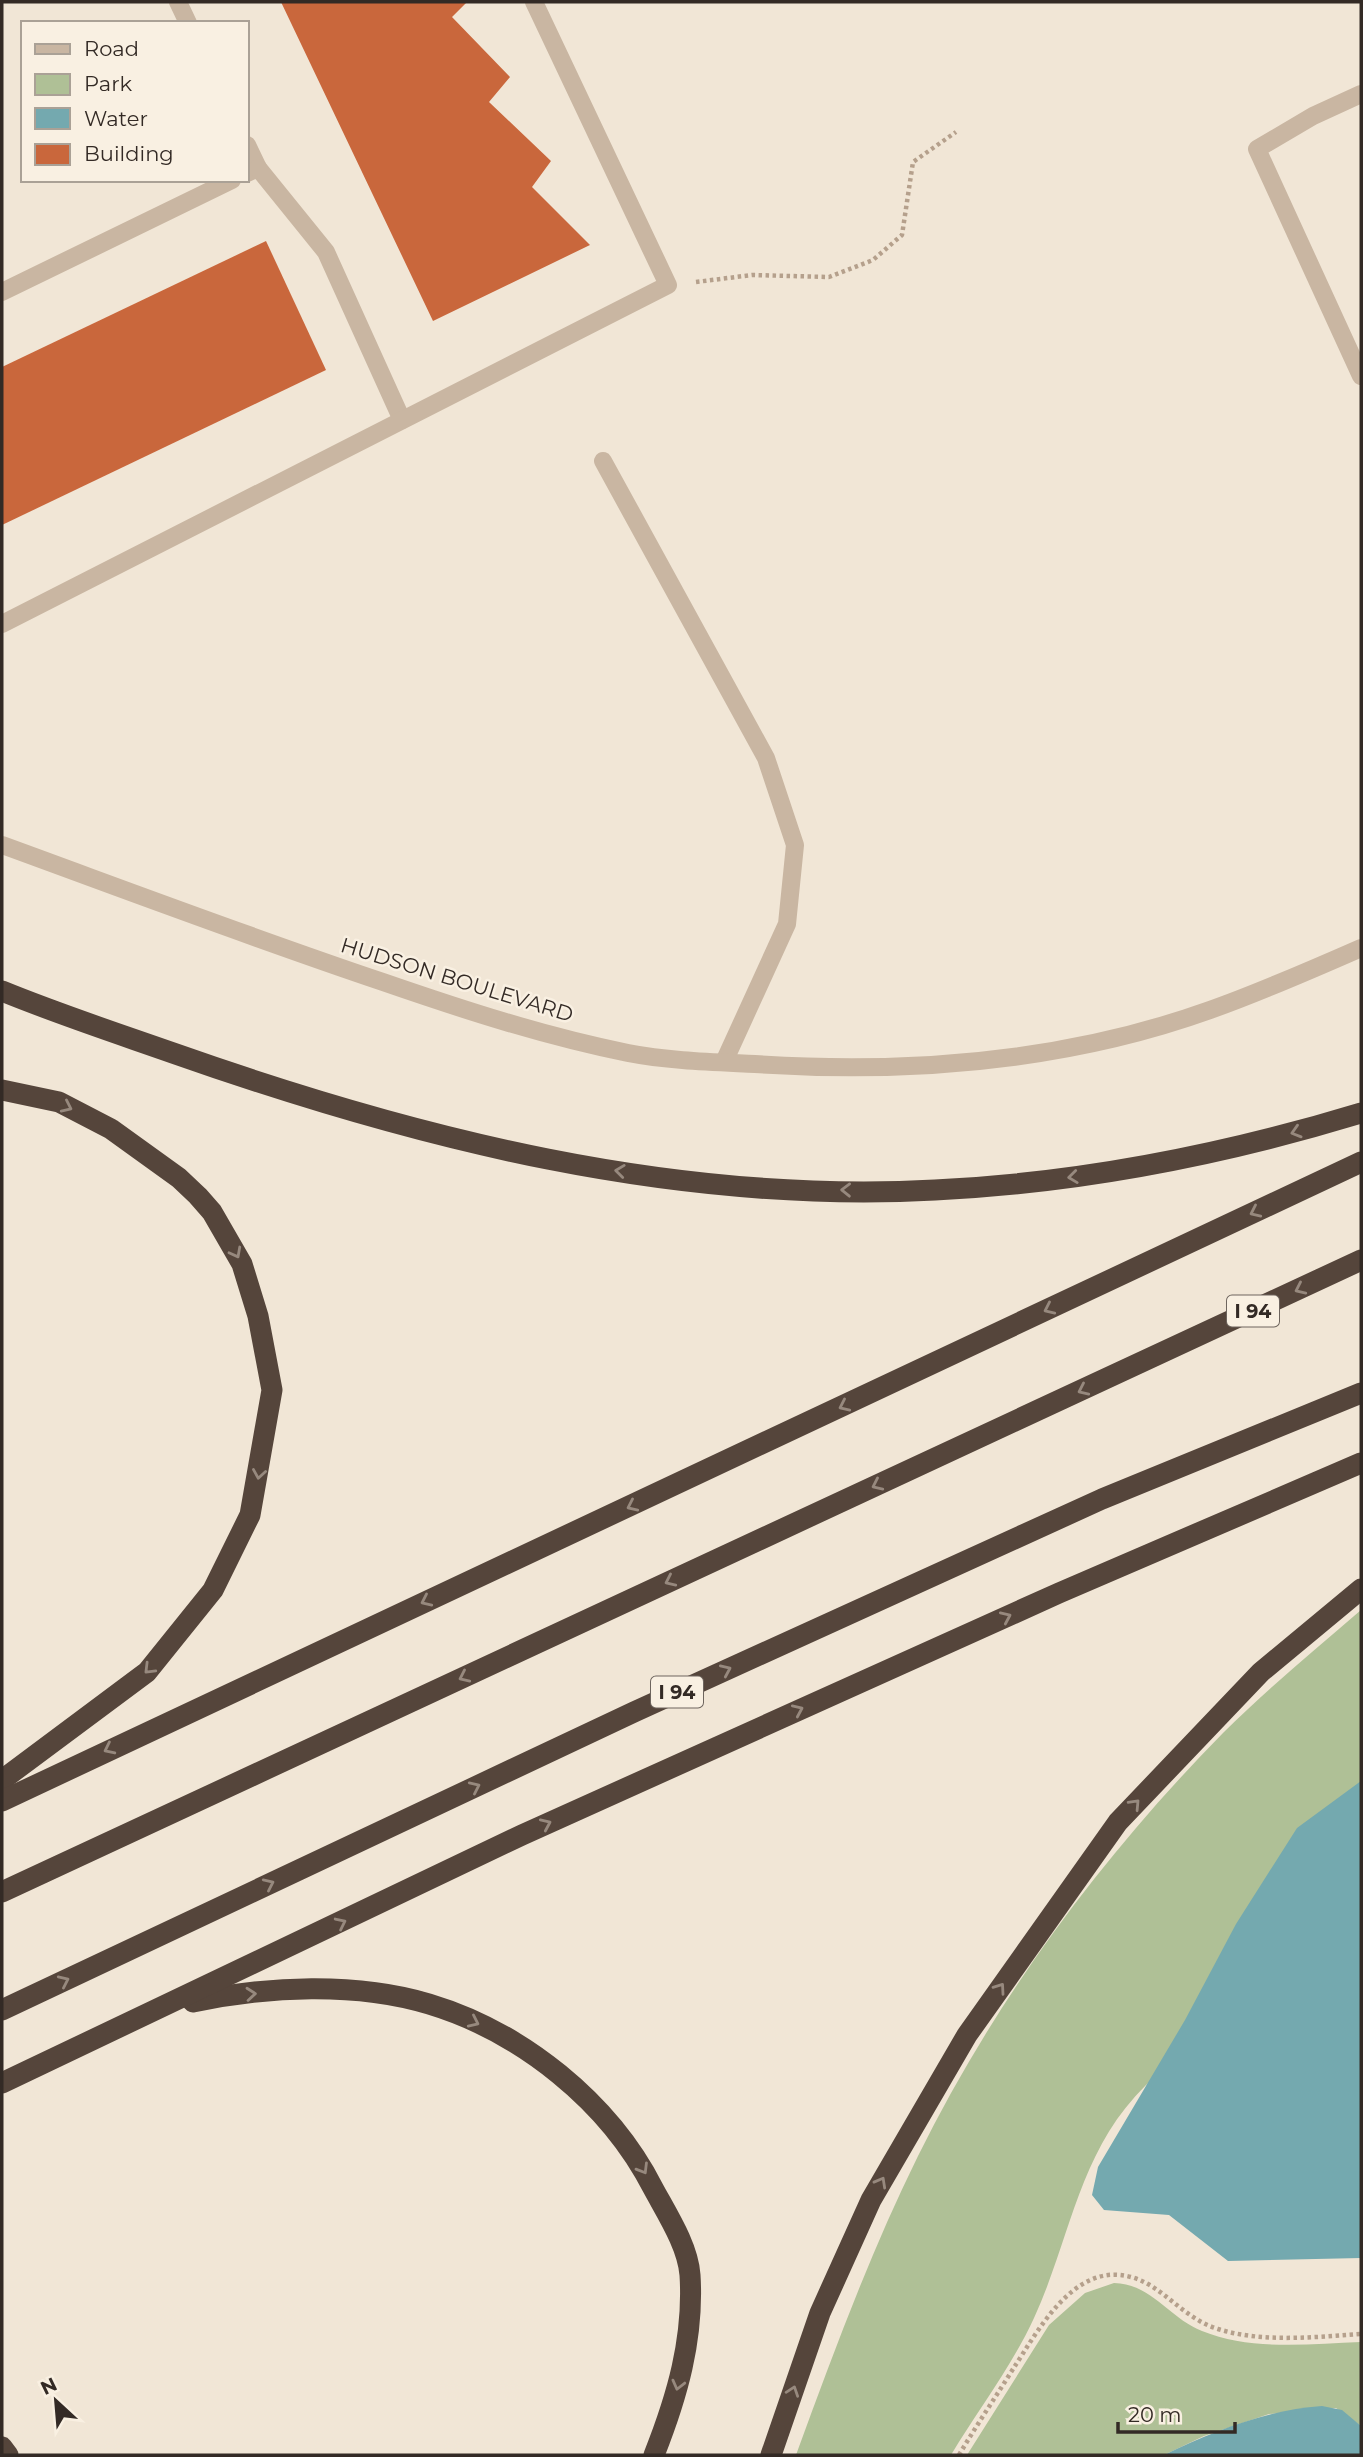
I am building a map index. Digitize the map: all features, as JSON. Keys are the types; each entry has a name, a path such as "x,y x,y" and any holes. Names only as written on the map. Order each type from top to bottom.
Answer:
{"highway":[{"path":"2,991 259,1083 388,1122 576,1166 732,1185 934,1191 1023,1182 1127,1170 1276,1138 1361,1113"},
{"path":"2,1090 59,1102 111,1129 179,1178 198,1196 212,1212 242,1264 258,1316 272,1390 250,1515 213,1590 147,1672 2,1780"},
{"path":"2,1801 1361,1162"},
{"name":"I 94","path":"2,1892 1361,1260"},
{"name":"I 94","path":"2,2010 621,1718 1102,1499 1361,1394"},
{"path":"2,2083 522,1835 1059,1593 1361,1463"},
{"path":"771,2455 820,2312 871,2200 967,2035 1118,1822 1261,1672 1361,1589"},
{"path":"115,2030 194,2001 226,1996 295,1991 359,1992 430,2004 472,2021 558,2073 616,2130 643,2168 672,2224 690,2273 689,2342 673,2407 654,2455"},
{"path":"2,2447 8,2455"}],"street":[{"path":"178,2 187,21"},
{"path":"2,624 668,285 534,2"},
{"path":"1361,94 1314,116 1257,149 1361,376"},
{"path":"248,150 252,171 326,252 402,420"},
{"path":"2,292 228,182"},
{"path":"603,461 766,758 795,845 787,924 724,1062"},
{"name":"HUDSON BOULEVARD","path":"2,845 325,963 522,1029 632,1054 724,1062 819,1069 928,1068 1007,1058 1103,1040 1207,1012 1361,948"}],"path":[{"path":"668,285 752,275 829,277 873,260 902,235 913,162 956,132"},
{"path":"959,2455 1052,2310 1081,2287 1102,2278 1127,2276 1140,2280 1201,2323 1240,2334 1281,2338 1361,2334"}],"green space":[{"path":"1361,1610 1361,1891 1146,2085 1123,2111 1091,2166 1047,2287 1025,2336 951,2455 796,2455 853,2304 900,2193 948,2098 1016,1986 1093,1880 1178,1780 1257,1701"},
{"path":"1114,2283 1139,2289 1190,2325 1221,2337 1280,2345 1361,2342 1361,2426 1336,2408 1269,2414 1204,2436 1164,2455 967,2455 1049,2325 1085,2293"}],"water":[{"path":"1361,1781 1361,2258 1228,2261 1169,2215 1104,2210 1092,2195 1098,2167 1185,2020 1236,1924 1297,1828"},
{"path":"1322,2406 1342,2410 1361,2426 1361,2455 1164,2455 1241,2423 1281,2412"}],"building":[{"path":"281,2 467,2 452,17 510,77 489,102 551,161 532,187 590,245 433,321"},
{"path":"266,241 326,370 2,525 2,367"}]}
